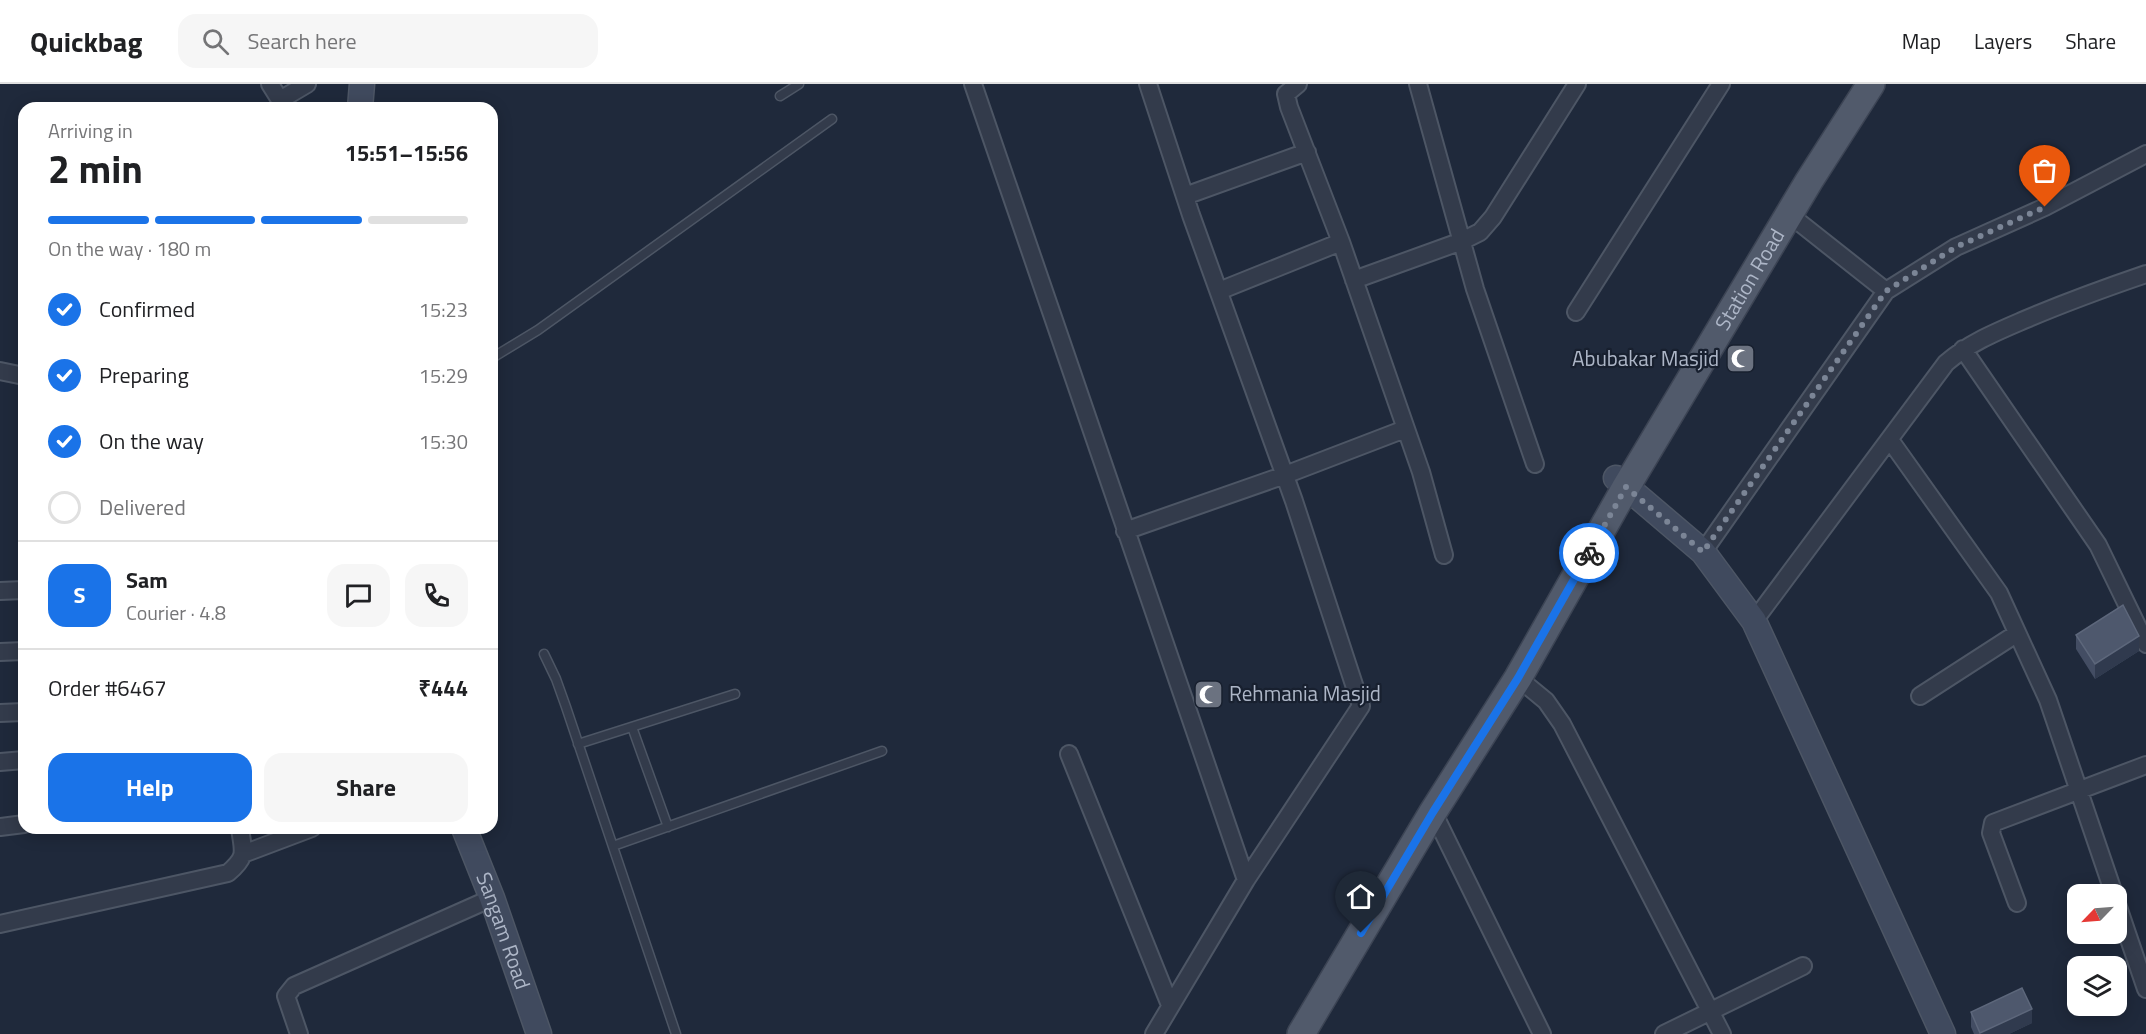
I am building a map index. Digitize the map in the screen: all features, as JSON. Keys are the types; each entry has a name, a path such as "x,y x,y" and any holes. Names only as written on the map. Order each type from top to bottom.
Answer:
{"main road":[{"name":"Station Road","path":"1301,1034 1433,812 1518,678 1621,482 1748,252 1852,84"},
{"name":"Station Road","path":"1287,1034 1356,908 1871,84"}],"street":[{"path":"270,84 281,102"},
{"path":"284,102 307,84"},
{"path":"360,102 362,84"},
{"path":"973,84 1246,880"},
{"path":"1148,84 1185,196 1285,475 1361,706 1246,880 1154,1034"},
{"path":"1298,84 1286,94 1341,242 1420,472 1444,555"},
{"path":"1418,84 1475,290 1535,464"},
{"path":"1354,280 1462,242 1480,232 1494,217 1577,84"},
{"path":"1576,312 1720,84"},
{"path":"1185,196 1307,152"},
{"path":"1703,552 1886,291 1956,247 2045,207 2146,154"},
{"path":"1790,215 1886,291"},
{"path":"1219,291 1341,242"},
{"path":"1754,621 1946,363 1963,349 2073,299 2146,274"},
{"path":"1963,349 2098,545 2146,644"},
{"path":"0,371 18,375"},
{"path":"1125,531 1285,475 1405,429"},
{"path":"1890,440 1999,593 2016,634 2035,669 2080,791 2111,884"},
{"path":"1621,482 1703,552 1754,621 1943,1034"},
{"path":"0,591 18,590"},
{"path":"1920,696 2016,634"},
{"path":"0,652 18,651"},
{"path":"1518,678 1546,701 1562,724 1722,1034"},
{"path":"0,713 18,712"},
{"path":"1069,754 1170,1005"},
{"path":"0,762 18,760"},
{"path":"2017,903 1991,833 1990,828 1993,823 2146,765"},
{"path":"1433,812 1542,1034"},
{"path":"0,827 18,825"},
{"path":"0,924 214,878 228,873 240,864 243,854 241,834"},
{"path":"243,854 296,834"},
{"name":"Sangam Road","path":"466,834 492,898 539,1034"},
{"path":"299,1034 285,996 294,986 492,898"},
{"path":"2127,933 2146,989"},
{"path":"1664,1034 1803,966"}],"lane":[{"path":"780,96 799,84"},
{"path":"498,354 538,330 832,119"},
{"path":"544,654 556,679 676,1034"},
{"path":"578,744 735,694"},
{"path":"633,727 668,827"},
{"path":"613,846 882,751"}],"building":[{"path":"2123,605 2139,636 2095,664 2076,635"},
{"path":"2022,988 2032,1009 1980,1033 1971,1012"}],"way so far":[{"path":"1589,553 1626,487 1703,552 1886,291 1956,247 2045,207"}],"place":[{"name":"Abubakar Masjid","path":"1740,359"},
{"name":"Rehmania Masjid","path":"1208,694"}],"route":[{"path":"1361,933 1433,812 1518,678 1589,553"}]}
